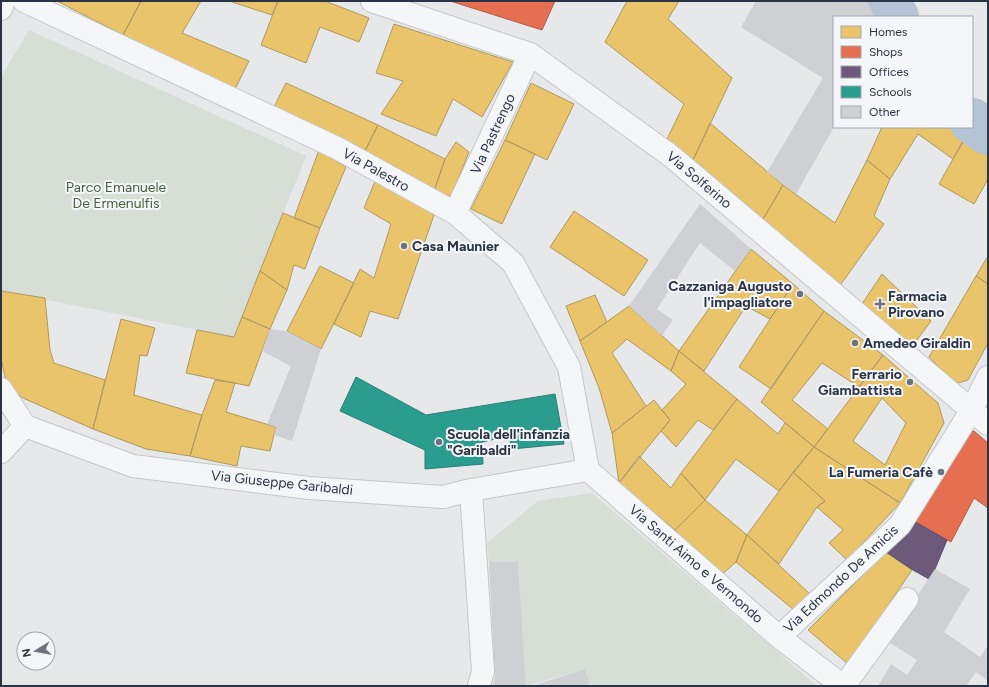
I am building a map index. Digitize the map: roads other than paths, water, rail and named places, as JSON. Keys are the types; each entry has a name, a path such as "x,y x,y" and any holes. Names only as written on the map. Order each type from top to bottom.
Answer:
{"street":[{"path":"1,9 4,1"},
{"name":"Via Palestro","path":"24,1 337,148 455,213 513,263 570,367 588,470"},
{"name":"Via Solferino","path":"372,1 530,54 671,156 970,411 988,424"},
{"name":"Via Pastrengo","path":"455,213 530,54"},
{"name":"Via Edmondo De Amicis","path":"779,637 900,525 970,411 988,377"},
{"path":"1,389 25,426 1,452"},
{"name":"Via Giuseppe Garibaldi","path":"25,426 133,466 316,488 443,497 471,490 588,470"},
{"name":"Via Santi Aimo e Vermondo","path":"588,470 779,637 843,686"},
{"path":"471,490 483,671 479,686"},
{"path":"843,686 907,599"}],"waterway":[{"path":"886,1 895,16"},
{"path":"973,122 988,132"}],"place":[{"name":"Casa Maunier","path":"404,246"},
{"name":"Cazzaniga Augusto l'impagliatore","path":"800,294"},
{"name":"Farmacia Pirovano","path":"880,304"},
{"name":"Amedeo Giraldin","path":"855,343"},
{"name":"Ferrario Giambattista","path":"910,382"},
{"name":"Scuola dell'infanzia \"Garibaldi\"","path":"439,442"},
{"name":"La Fumeria Cafè","path":"941,472"}],"park label":[{"name":"Parco Emanuele De Ermenulfis","path":"116,196"}]}
